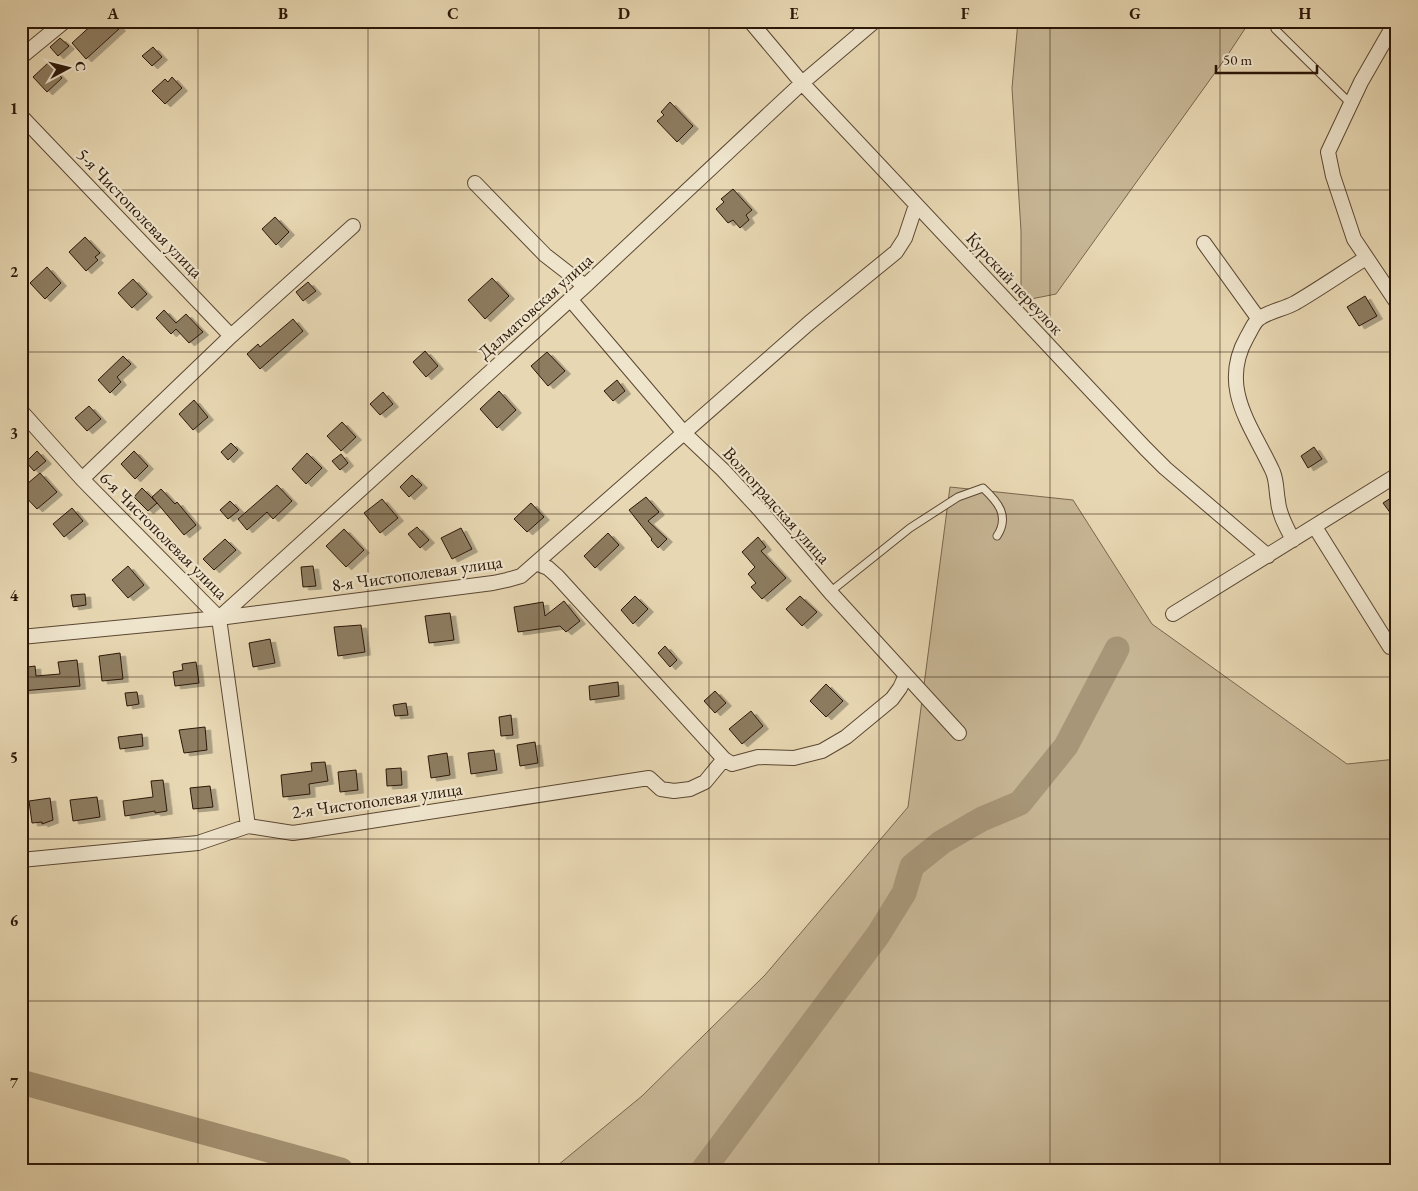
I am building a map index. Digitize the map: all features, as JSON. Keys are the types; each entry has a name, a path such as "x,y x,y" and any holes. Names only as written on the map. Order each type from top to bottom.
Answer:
{"street":[{"path":"21,57 65,21"},
{"name":"Курский переулок","path":"750,21 802,83 1165,468 1268,556"},
{"name":"Далматовская улица","path":"219,618 570,300 802,83 875,21"},
{"path":"1396,22 1350,103 1328,152 1332,176 1354,240 1397,303"},
{"name":"5-я Чистополевая улица","path":"21,116 231,336"},
{"path":"475,183 545,254 585,286"},
{"name":"8-я Чистополевая улица","path":"21,637 219,618 507,580 521,576 809,323 896,252 905,238 916,205"},
{"path":"82,479 231,336 353,226"},
{"path":"1204,243 1258,318"},
{"path":"1293,540 1282,518 1274,473 1246,416 1238,395 1235,380 1238,361 1244,343 1258,318 1293,304 1366,258"},
{"name":"Волгоградская улица","path":"570,300 684,433 723,470 760,510 830,592 958,733"},
{"name":"6-я Чистополевая улица","path":"21,411 82,479 219,618 248,826"},
{"path":"1173,614 1397,475"},
{"path":"1314,526 1390,647"},
{"path":"536,563 548,568 557,576 724,759 732,764 758,757 794,758 822,751 846,737 892,698 900,688 906,675"},
{"name":"2-я Чистополевая улица","path":"21,860 198,843 248,826 293,833 649,778 662,788 674,790 690,789 705,782 724,759"}],"lane":[{"path":"1274,21 1275,29 1350,103"},
{"path":"830,592 910,528 958,497 983,488 996,501 1003,516 1002,528 997,536"}],"shaded area":[{"path":"1018,21 1250,21 1227,56 1056,294 1021,301 1021,231 1012,88"},
{"path":"950,487 1073,500 1152,624 1347,764 1397,759 1397,1170 552,1170 642,1096 765,975 908,807"}],"building":[{"path":"96,21 114,21 120,28 86,59 72,43"},
{"path":"60,38 69,46 58,56 50,47"},
{"path":"153,47 162,57 152,66 142,56"},
{"path":"48,63 62,78 47,92 33,77"},
{"path":"172,77 182,88 165,104 152,91 165,79 168,82"},
{"path":"670,102 693,126 677,142 657,121 664,115 661,112"},
{"path":"733,189 752,210 746,215 749,220 740,228 733,220 728,223 716,209 724,202 721,199"},
{"path":"275,217 289,232 276,245 262,229"},
{"path":"85,237 100,253 95,257 98,260 86,271 69,252"},
{"path":"47,267 61,283 45,299 30,283"},
{"path":"492,278 509,296 485,319 468,300"},
{"path":"133,279 147,294 132,308 118,293"},
{"path":"308,282 316,291 303,301 296,292"},
{"path":"1365,296 1377,316 1359,326 1347,307"},
{"path":"164,310 176,323 186,314 203,332 189,343 176,329 171,334 156,318"},
{"path":"293,319 303,331 260,369 247,354 258,344 260,347"},
{"path":"425,351 438,366 426,377 413,362"},
{"path":"547,352 565,371 548,386 531,366"},
{"path":"123,356 131,364 117,377 121,382 110,393 98,380"},
{"path":"617,380 625,391 613,401 604,391"},
{"path":"499,391 516,410 497,428 480,409"},
{"path":"383,392 393,404 380,415 370,404"},
{"path":"194,400 208,417 193,430 179,414"},
{"path":"89,406 101,419 87,431 75,418"},
{"path":"342,422 356,437 341,451 327,436"},
{"path":"231,443 238,450 228,460 221,452"},
{"path":"1314,447 1322,459 1308,468 1301,456"},
{"path":"37,451 46,461 34,471 26,462"},
{"path":"134,451 148,466 135,479 121,464"},
{"path":"307,453 322,468 306,484 292,469"},
{"path":"341,454 348,463 340,470 332,461"},
{"path":"40,473 57,492 37,509 21,492 21,489"},
{"path":"412,475 422,485 409,497 400,487"},
{"path":"277,485 292,501 273,519 267,512 247,530 238,519"},
{"path":"142,488 157,503 148,511 134,497"},
{"path":"161,489 175,504 177,502 196,525 184,535 152,497"},
{"path":"1397,494 1397,522 1383,503"},
{"path":"646,497 659,512 648,521 667,539 658,548 629,510"},
{"path":"382,499 398,518 380,533 364,513"},
{"path":"230,501 239,510 228,519 220,510"},
{"path":"531,503 544,517 527,532 514,519"},
{"path":"72,508 83,521 64,537 53,524"},
{"path":"417,527 429,540 420,548 408,534"},
{"path":"461,528 472,549 452,559 441,538"},
{"path":"344,529 364,550 346,567 326,546"},
{"path":"608,533 619,545 595,568 584,556"},
{"path":"758,537 766,547 761,551 786,578 762,599 751,587 756,583 748,574 755,567 742,552"},
{"path":"225,539 236,550 214,570 203,559"},
{"path":"128,566 144,585 128,598 112,580"},
{"path":"313,566 316,586 303,587 301,567"},
{"path":"85,594 86,605 73,607 71,595"},
{"path":"635,596 648,609 633,624 621,610"},
{"path":"800,596 817,612 802,626 786,609"},
{"path":"564,601 580,621 566,632 560,626 518,632 514,607 543,602 545,616"},
{"path":"450,613 454,640 429,643 425,616"},
{"path":"361,625 365,652 338,656 334,627"},
{"path":"270,639 275,663 253,667 249,643"},
{"path":"665,646 677,660 670,667 658,653"},
{"path":"120,653 123,679 102,681 99,656"},
{"path":"77,660 80,686 21,691 21,668 35,666 36,676 60,674 58,662"},
{"path":"196,662 199,683 175,686 173,672 183,670 182,664"},
{"path":"618,682 619,696 590,700 589,686"},
{"path":"826,684 843,701 826,717 810,701"},
{"path":"715,691 726,703 715,713 704,701"},
{"path":"137,692 139,704 127,706 125,693"},
{"path":"406,703 408,715 395,716 393,705"},
{"path":"751,711 763,726 742,744 729,729"},
{"path":"511,715 513,735 501,736 499,717"},
{"path":"205,727 207,750 184,753 179,730"},
{"path":"142,734 143,746 120,749 118,737"},
{"path":"535,742 538,763 520,766 517,745"},
{"path":"494,750 497,770 471,774 468,753"},
{"path":"447,753 450,775 431,778 428,756"},
{"path":"325,762 328,781 309,784 310,794 283,797 281,775 312,771 311,763"},
{"path":"401,768 402,785 387,786 386,769"},
{"path":"356,770 358,790 340,792 338,772"},
{"path":"163,780 167,811 125,816 123,801 153,797 151,781"},
{"path":"210,786 213,807 193,809 190,788"},
{"path":"97,797 100,817 73,821 70,800"},
{"path":"50,798 53,820 42,824 42,822 32,823 29,801"}],"waterway":[{"path":"703,1170 878,935 904,893 912,866 942,842 982,819 1020,803 1066,746 1117,649"},
{"path":"21,1082 341,1170"}]}
